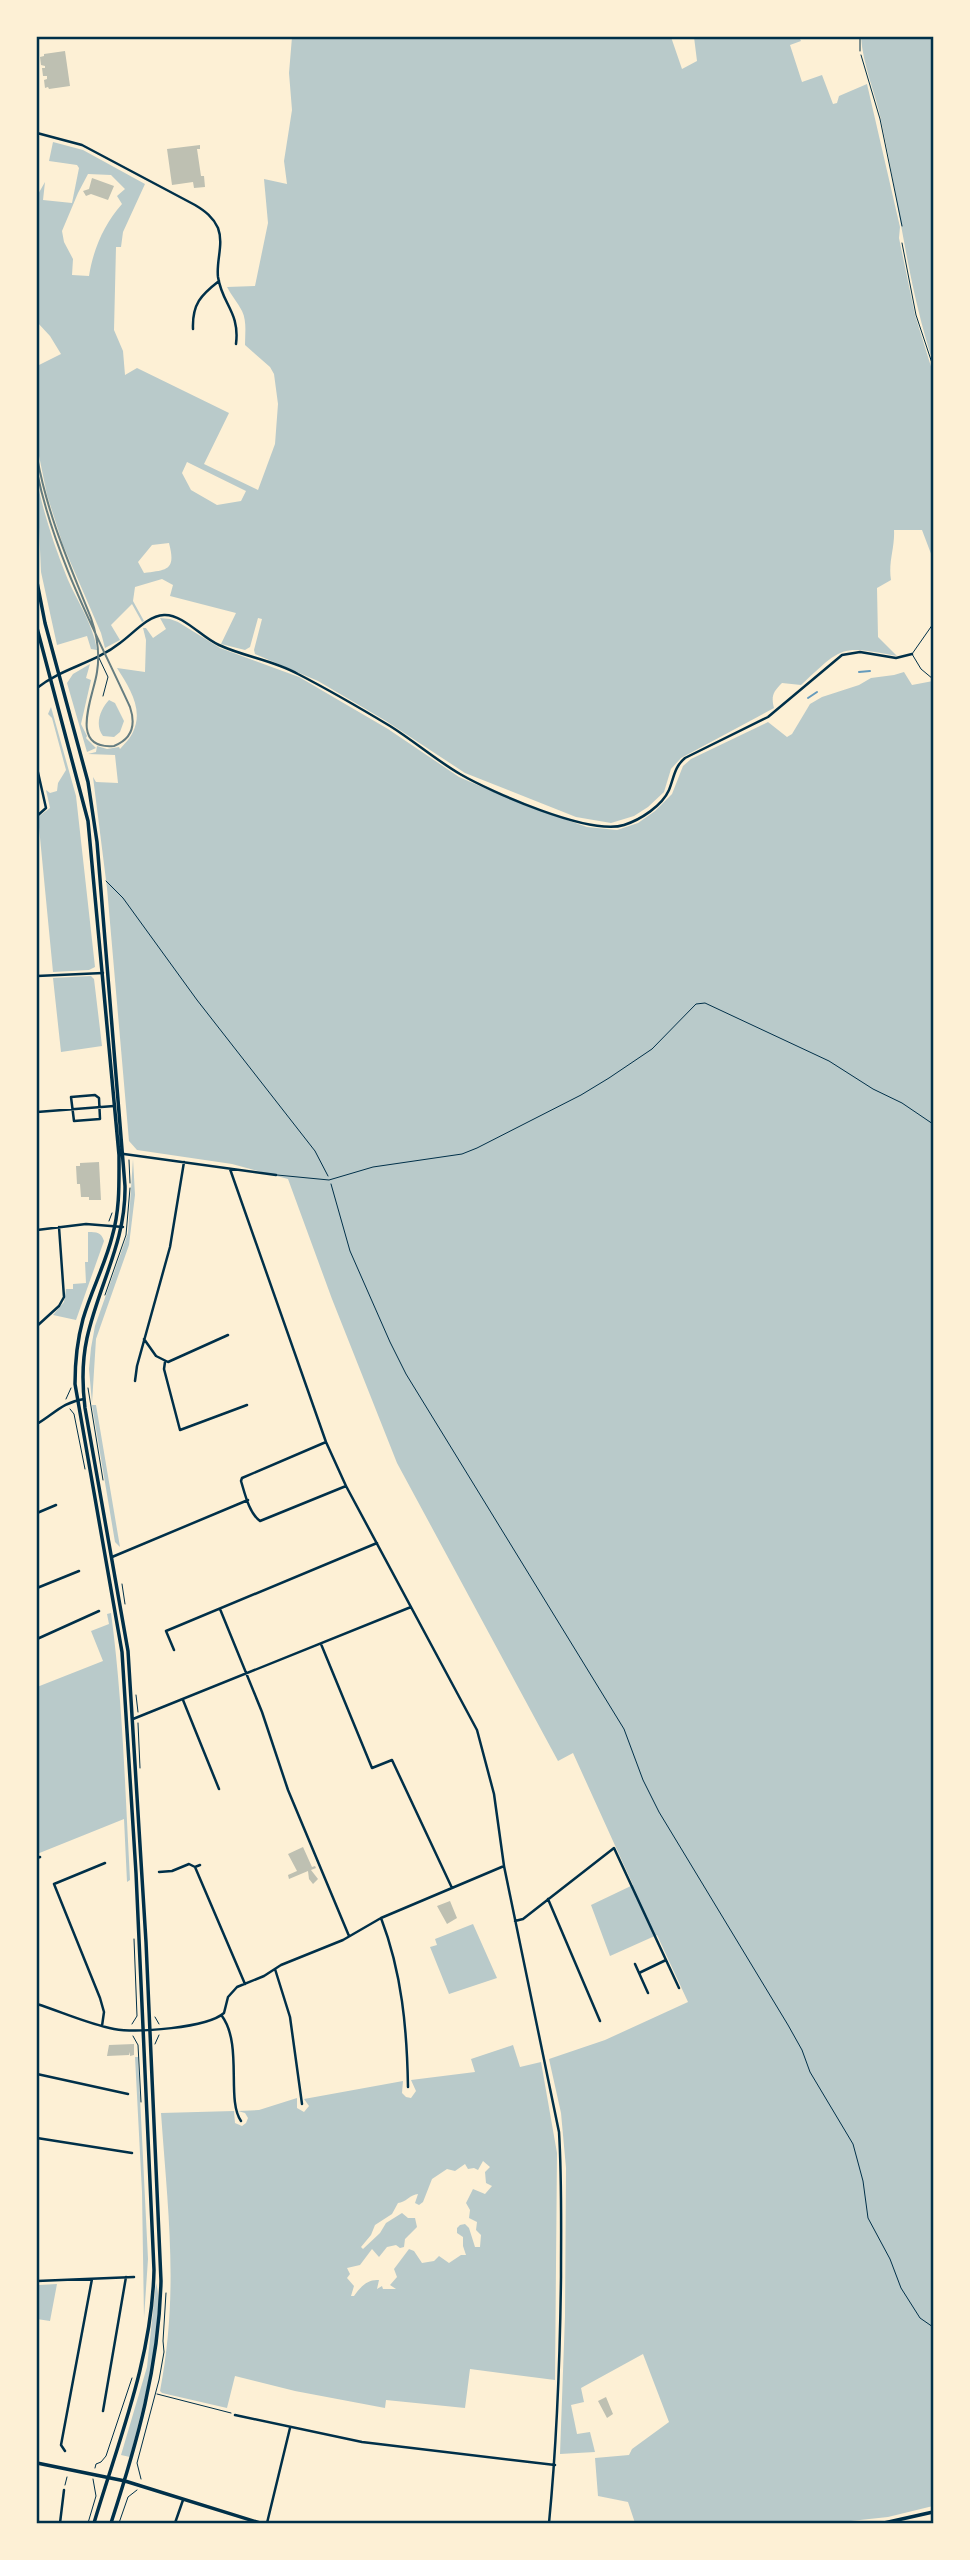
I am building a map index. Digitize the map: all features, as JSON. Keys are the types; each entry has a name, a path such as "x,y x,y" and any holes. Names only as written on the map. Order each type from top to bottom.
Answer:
{"main road":[{"path":"37,582 58,673 88,782 101,881 126,1198 123,1227 86,1341 83,1360 84,1399 128,1651 150,2029 161,2293 156,2358 132,2459 111,2523"},
{"path":"37,628 88,821 120,1186 115,1226 83,1318 75,1362 77,1400 122,1652 150,2160 153,2289 142,2370 94,2523"},
{"path":"37,2463 125,2481 260,2523"},
{"path":"884,2523 933,2512"}],"street":[{"path":"37,133 87,147 207,213 219,233 219,281 235,316 236,344"},
{"path":"193,329 192,315 196,303 205,291 219,281"},
{"path":"37,688 58,673 118,645 151,619 162,615 171,616 216,644 305,677 390,726 460,774 481,785 556,815 610,828 632,822 656,806 668,793 678,766 685,758 768,717 842,655 860,652 896,658 912,654"},
{"path":"37,768 46,808 37,816"},
{"path":"37,976 103,973"},
{"path":"97,1096 101,1117 99,1121 75,1122 72,1109 73,1097 97,1096"},
{"path":"37,1112 114,1106"},
{"path":"124,1154 276,1175"},
{"path":"135,1381 170,1247 184,1162"},
{"path":"230,1169 326,1442 346,1486 477,1730 494,1794 504,1866 559,2132 562,2171 555,2465 549,2523"},
{"path":"37,1230 86,1224 123,1227"},
{"path":"37,1326 59,1307 64,1297 60,1227"},
{"path":"144,1339 152,1352 165,1362 176,1360 228,1335"},
{"path":"165,1362 164,1369 180,1430 247,1405"},
{"path":"37,1424 59,1407 84,1399"},
{"path":"326,1442 242,1478 256,1518 260,1521 346,1486"},
{"path":"112,1557 248,1500"},
{"path":"37,1513 56,1505"},
{"path":"174,1650 166,1631 377,1543"},
{"path":"37,1588 79,1571"},
{"path":"133,1719 411,1607"},
{"path":"220,1609 262,1712 288,1790 349,1936"},
{"path":"37,1639 99,1611"},
{"path":"320,1644 372,1768 392,1759 452,1888"},
{"path":"183,1700 219,1789"},
{"path":"515,1921 523,1919 614,1848 679,1988"},
{"path":"102,2025 104,2012 100,1998 54,1884 105,1863"},
{"path":"159,1872 172,1871 189,1864 195,1867 245,1983"},
{"path":"195,1867 200,1865"},
{"path":"37,2004 117,2029 201,2025 222,2016 230,1994 245,1983 349,1936 380,1918 504,1866"},
{"path":"548,1899 600,2021"},
{"path":"380,1918 392,1952 403,2000 408,2088"},
{"path":"639,1973 666,1960"},
{"path":"635,1964 648,1993"},
{"path":"275,1969 290,2017 302,2104"},
{"path":"222,2016 229,2025 235,2071 236,2110 241,2121"},
{"path":"37,2074 128,2094"},
{"path":"37,2138 132,2153"},
{"path":"103,2411 126,2277"},
{"path":"37,2281 134,2277"},
{"path":"65,2451 61,2445 92,2279"},
{"path":"235,2415 388,2446 555,2465"},
{"path":"267,2523 290,2428"},
{"path":"60,2523 64,2490"},
{"path":"175,2523 183,2500"}],"lane":[{"path":"860,37 860,51"},
{"path":"933,624 912,654 921,669 933,679"},
{"path":"98,656 108,677 103,696"},
{"path":"276,1175 329,1180 393,1163 462,1154 492,1143 599,1085 652,1049 696,1004 705,1003 829,1061 933,1124"}],"path":[{"path":"860,51 880,119 902,226"},
{"path":"902,243 916,315 933,366"},
{"path":"101,881 108,882 123,898 197,1000 315,1151 329,1180 350,1251 400,1364 624,1729 643,1780 659,1812 802,2050 810,2073 853,2144 863,2181 868,2218 890,2259 901,2288 920,2318 933,2327"},
{"path":"109,1216 113,1208"},
{"path":"71,1410 85,1470"},
{"path":"132,2023 136,2016 134,1933"},
{"path":"133,2037 138,2045 141,2104"},
{"path":"96,2464 106,2456 134,2373"},
{"path":"155,2394 227,2410 235,2415"},
{"path":"132,2459 138,2460 137,2468 142,2476"},
{"path":"64,2490 66,2477"},
{"path":"88,2523 96,2496 96,2488 92,2484"},
{"path":"120,2523 128,2497 136,2493"}],"shaded area":[{"path":"292,37 671,37 682,69 697,61 694,37 799,37 801,41 790,45 802,82 822,75 833,104 837,103 839,96 867,84 900,227 899,238 915,315 933,373 933,559 922,530 894,530 891,580 877,588 878,637 897,656 864,650 843,652 826,662 801,685 782,683 774,694 774,708 681,758 671,769 664,792 648,807 634,816 611,823 576,817 465,773 386,721 318,681 255,654 262,619 258,618 250,647 245,650 221,644 236,613 170,596 173,585 162,579 135,587 133,601 144,621 142,622 132,604 111,625 120,640 105,648 63,545 47,495 37,446 37,366 61,354 37,322 37,196 45,182 43,200 72,203 79,168 77,165 49,161 53,142 83,150 145,184 123,232 121,247 116,247 114,330 123,351 125,375 137,368 229,413 204,464 258,490 275,444 278,404 274,374 270,367 245,345 244,315 227,287 255,286 268,223 264,179 287,184 284,161 292,110 289,73","holes":["88,174 111,175 125,189 117,196 122,204 100,238 89,276 72,275 73,259 64,242 62,231","187,462 246,491 241,501 217,505 191,490 182,473","169,543 170,564 159,571 144,573 138,562 152,545"]},
{"path":"861,37 933,37 933,362 916,302 881,120"},
{"path":"37,482 57,552 88,621 97,650 91,649 87,636 57,645 41,572"},
{"path":"160,618 178,622 220,648 299,677 388,729 459,777 524,805 587,827 617,830 638,823 655,811 672,794 683,766 691,759 768,722 787,737 792,734 810,704 871,678 904,672 912,685 933,681 933,2506 888,2517 832,2523 635,2523 628,2502 598,2496 595,2458 629,2455 632,2449 669,2422 643,2354 581,2388 584,2402 571,2405 577,2434 590,2432 595,2452 560,2454 565,2316 566,2168 561,2113 549,2059 605,2040 688,2002 657,1935 610,1956 591,1905 633,1885 573,1753 558,1761 397,1463 288,1179 232,1164 137,1150 129,1141 107,888 93,777 96,782 118,783 115,755 88,754 96,752 97,746 120,749 132,735 137,715 134,698 117,668 145,672 146,640 143,628 146,628 153,638 166,629"},
{"path":"90,664 86,678 91,680 81,724 86,738 96,748 87,752 67,683 73,674"},
{"path":"109,700 115,703 124,721 120,732 114,737 103,736 99,727 101,712"},
{"path":"51,707 76,796 95,967 89,970 53,972 38,817 50,808 46,790 50,793 57,791 58,783 66,770 52,718 48,714"},
{"path":"91,976 94,979 102,1046 61,1052 53,978"},
{"path":"133,1159 135,1195 129,1245 96,1339 92,1403 89,1369 91,1348 95,1326 128,1233"},
{"path":"88,1232 98,1233 104,1241 76,1320 53,1315 64,1302 66,1289 73,1289 73,1284 86,1283"},
{"path":"92,1405 96,1405 120,1547 115,1542"},
{"path":"111,1613 123,1746 130,1880 127,1882 124,1819 37,1854 37,1687 103,1661 91,1631 109,1624 107,1614"},
{"path":"473,1924 497,1978 449,1994 430,1947 437,1945 435,1939"},
{"path":"513,2045 520,2067 541,2062 557,2153 555,2380 470,2369 465,2408 386,2400 385,2408 295,2391 235,2376 227,2408 162,2393 160,2391 166,2355 171,2286 161,2113 234,2111 235,2123 242,2126 248,2118 245,2113 238,2111 259,2110 297,2098 297,2108 304,2112 309,2106 304,2099 403,2081 402,2093 411,2098 416,2091 411,2080 475,2072 471,2059","holes":["483,2161 490,2167 485,2172 486,2183 492,2186 485,2194 473,2189 466,2203 470,2210 469,2218 477,2222 476,2230 481,2235 480,2247 475,2247 469,2228 465,2224 460,2225 457,2233 463,2237 466,2255 461,2255 449,2263 439,2256 434,2261 422,2263 414,2251 409,2249 394,2269 397,2277 390,2285 396,2289 383,2289 382,2286 377,2289 379,2280 375,2280 365,2284 351,2296 354,2286 347,2278 350,2274 347,2268 360,2265 372,2249 379,2257 387,2247 404,2247 405,2239 417,2227 415,2218 408,2218 402,2213 386,2223 380,2233 363,2249 361,2247 375,2225 392,2214 398,2203 418,2194 415,2203 419,2205 423,2202 432,2179 447,2169 455,2171 465,2164 468,2169 478,2170"]},
{"path":"135,2057 138,2057 148,2259 144,2318 142,2192"},
{"path":"156,2283 158,2320 155,2344 130,2457 121,2455 147,2367"},
{"path":"57,2284 50,2321 37,2319 39,2285"}],"building":[{"path":"65,51 70,86 45,88 44,80 47,76 43,76 42,68 45,66 41,65 40,57"},
{"path":"200,145 200,149 197,149 205,187 194,188 193,182 172,185 167,149"},
{"path":"92,178 114,186 108,200 91,194 86,196 83,191 89,189"},
{"path":"99,1162 101,1200 81,1197 76,1166 80,1166 80,1163"},
{"path":"303,1847 312,1867 316,1868 311,1870 318,1879 313,1884 308,1871 289,1879 288,1875 297,1871 288,1854"},
{"path":"450,1901 457,1918 447,1924 437,1906"},
{"path":"134,2044 134,2055 130,2056 130,2052 129,2055 107,2056 109,2045"},
{"path":"606,2397 613,2414 607,2418 598,2401"}],"waterway":[{"path":"859,672 870,671"},
{"path":"808,698 817,692"}],"tram line":[{"path":"37,457 53,520 95,631 96,638 98,651 98,665 87,730 91,739 100,745 114,746 131,731 133,720 130,707 103,650 90,621 65,563 44,503 37,472"}]}
